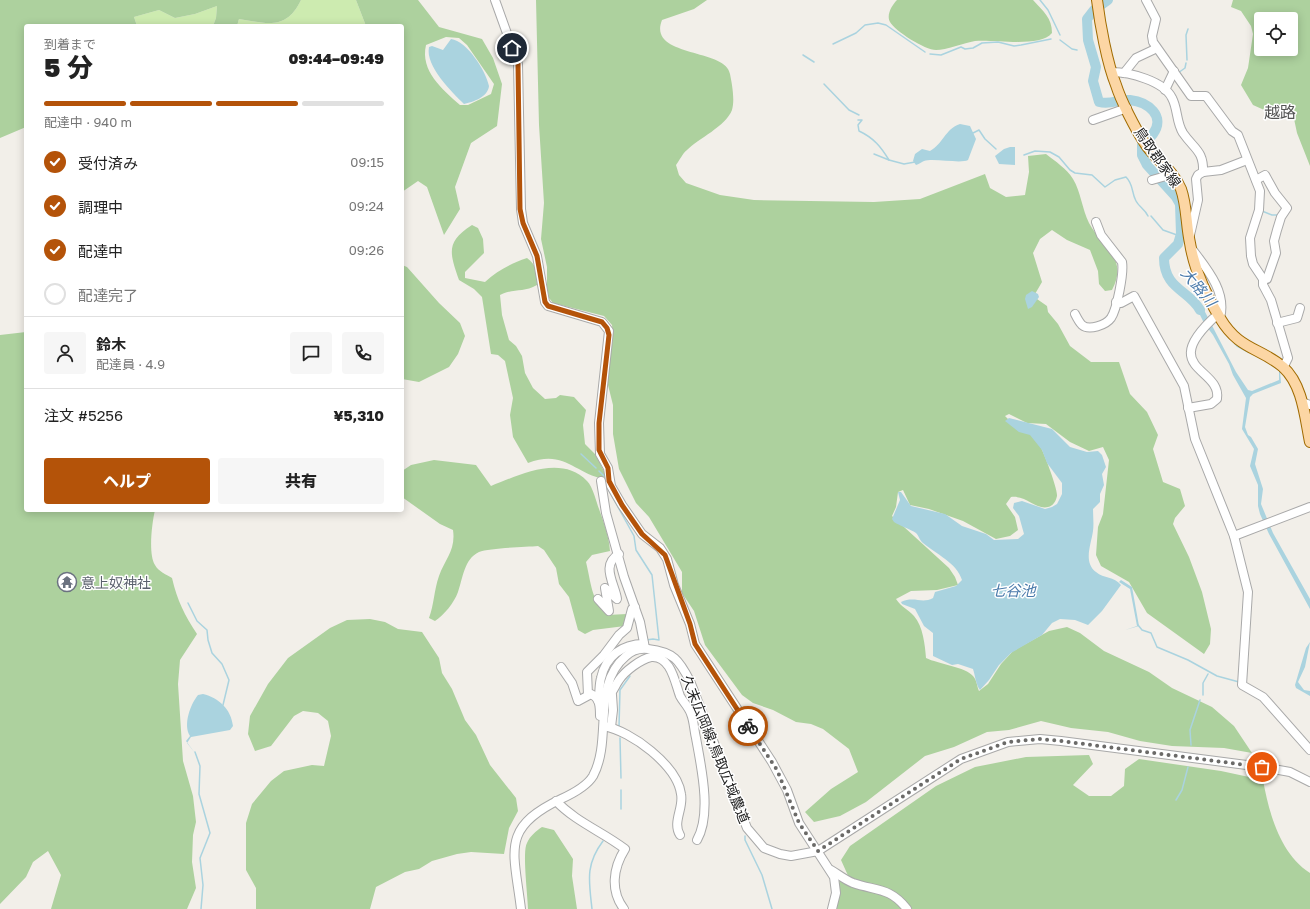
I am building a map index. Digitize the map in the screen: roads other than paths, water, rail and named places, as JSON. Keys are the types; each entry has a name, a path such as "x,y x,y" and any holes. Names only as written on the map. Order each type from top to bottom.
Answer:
{"main road":[{"name":"鳥取郡家線","path":"1098,4 1116,87 1144,142 1173,174 1184,199 1193,263 1227,329 1243,345 1272,359 1283,368 1296,386 1306,404 1310,442"}],"street":[{"path":"495,0 517,59 520,209 523,223 537,256 545,302 548,306 602,322 609,331 599,423 599,450 608,468 611,486 642,534 665,555 697,648 774,766 787,790 799,823 834,877 836,886 835,900 832,909"},
{"path":"1146,0 1156,19 1152,36 1156,47 1191,96 1206,96 1209,98 1232,131 1238,135 1243,144 1247,160 1260,191 1259,210 1250,238 1253,264 1263,279 1263,285 1278,323 1288,358 1283,368"},
{"path":"1124,73 1136,58 1156,47"},
{"path":"1165,90 1174,71"},
{"path":"1112,72 1134,74 1165,90 1172,98 1184,133 1202,158 1203,172"},
{"path":"1093,120 1125,104"},
{"path":"1190,244 1198,200 1196,179 1203,172 1221,170 1247,160"},
{"path":"1152,180 1173,174"},
{"path":"1256,180 1265,175 1275,193 1287,208 1281,217 1274,241 1276,253 1273,264 1266,279 1263,279"},
{"path":"1075,314 1083,325 1087,327 1095,327 1103,324 1111,318 1120,289 1122,262 1101,235 1096,222"},
{"path":"1116,302 1121,303 1132,296 1135,298 1184,386 1194,439 1216,489 1234,536 1248,592 1242,685 1263,697 1310,750"},
{"path":"1278,323 1297,318 1300,308"},
{"path":"1188,408 1211,404 1217,399 1216,387 1194,366 1190,353 1195,340 1204,327 1219,316"},
{"path":"521,909 514,852 518,833 535,813 574,793 592,776 599,758 605,725 605,698 610,674 617,663 636,649 644,646 635,607 624,577 619,554 606,513 601,481"},
{"path":"1234,536 1310,507"},
{"path":"598,599 609,611 605,588 617,599 608,567 611,560 619,554"},
{"path":"588,695 587,672 604,655 619,634 627,628 632,609 635,607"},
{"name":"久末広岡線;鳥取広域農道","path":"644,646 671,654 680,662 690,681 747,828 764,848 791,856 818,851 961,759 1008,742 1040,739 1061,741 1262,767 1290,772 1310,782"},
{"path":"605,698 620,679 636,665 647,659 652,657 660,659 669,667 681,698 691,714 699,753 705,795 704,816 701,832 697,840"},
{"path":"561,667 572,683 578,701 588,695 605,698"},
{"path":"605,725 626,735 657,756 669,768 677,780 682,794 676,828 680,835"},
{"path":"556,801 571,815 601,832 625,849 617,865 614,886 616,896 624,909"},
{"path":"830,870 852,882 893,894 907,909"}],"water":[{"path":"451,39 463,45 475,58 484,73 489,86 488,90 483,96 464,104 440,78 431,62 429,54 429,47 432,46 443,50"},
{"path":"960,124 970,126 976,139 968,160 928,160 916,165 913,161 915,154 922,149 930,151 938,145 951,129"},
{"path":"1015,147 1015,165 999,164 995,156 1004,149"},
{"path":"1032,291 1038,294 1039,297 1032,307 1028,309 1025,299 1026,295"},
{"path":"1192,298 1203,308 1236,372 1248,390 1252,391 1279,380 1279,369 1280,370 1281,383 1253,394 1250,397 1245,427 1248,435 1251,437 1258,449 1255,464 1263,489 1261,504 1273,533 1310,599 1310,609 1269,534 1260,514 1258,506 1258,485 1250,466 1254,449 1242,429 1246,398 1213,335 1191,301"},
{"name":"七谷池","path":"1009,418 1052,429 1070,447 1087,452 1098,451 1102,455 1106,467 1102,474 1104,485 1100,494 1100,502 1093,509 1093,528 1089,558 1092,568 1096,572 1102,576 1115,580 1121,585 1102,611 1088,625 1075,620 1060,619 1052,623 1042,635 1011,653 999,665 980,690 973,669 958,664 952,665 933,656 933,633 924,626 915,609 902,604 901,602 906,600 929,600 933,598 935,592 956,586 962,580 959,574 946,559 922,542 916,533 894,522 892,519 900,500 898,492 901,492 911,506 945,514 962,526 986,534 994,540 1018,539 1024,534 1019,516 1013,508 1014,503 1022,501 1045,509 1052,507 1057,504 1062,494 1062,483 1047,463 1042,450 1030,435 1019,432 1005,421"},
{"path":"1121,580 1132,587 1139,626 1125,630 1137,626 1130,589 1119,582"},
{"path":"1310,642 1305,667 1298,682 1304,690 1310,691 1310,696 1296,688 1295,685 1306,648"},
{"path":"203,694 219,701 230,714 233,726 230,730 191,737 187,743 186,741 190,736 187,726 188,715 192,704 198,695"}],"waterway":[{"path":"1040,0 1048,10 1060,35"},
{"name":"大路川","path":"1108,0 1094,10 1087,19 1088,40 1096,67 1093,81 1099,102 1108,103 1126,100 1137,101 1149,107 1156,116 1156,127 1152,135 1142,145 1142,155 1147,165 1176,197 1180,204 1181,234 1178,244 1164,258 1165,268 1172,283 1190,298 1200,310"},
{"path":"833,44 856,33 865,25 878,23 886,25 925,52"},
{"path":"1187,60 1186,35 1188,29"},
{"path":"930,54 941,55 961,47 965,49 973,48 982,43 998,42 1014,46 1051,39"},
{"path":"1060,40 1072,49 1077,50"},
{"path":"803,55 814,62"},
{"path":"1178,73 1185,68 1186,63"},
{"path":"824,84 849,110 859,115"},
{"path":"858,120 862,120 858,125 859,131 877,143 889,160 904,164 915,162"},
{"path":"973,133 979,130 985,139 996,149"},
{"path":"1024,155 1035,151 1050,152 1059,157 1070,170 1075,173 1092,175 1105,187 1115,180 1126,177 1129,180 1136,201 1148,216"},
{"path":"874,154 889,160"},
{"path":"1262,211 1272,215 1279,215"},
{"path":"1151,216 1163,230 1177,235"},
{"path":"1232,340 1237,346 1248,352"},
{"path":"581,454 596,468"},
{"path":"599,471 604,476"},
{"path":"607,487 634,536 636,550 652,575 659,640 646,640"},
{"path":"188,603 197,621 207,630 212,653 222,664 229,680 223,705"},
{"path":"1138,625 1142,630 1151,633 1157,647 1188,660 1217,676 1239,682"},
{"path":"1203,695 1203,683 1208,674"},
{"path":"619,727 620,690 630,676"},
{"path":"1191,745 1190,730 1200,700"},
{"path":"620,738 621,778"},
{"path":"195,752 200,766 199,794 210,833 200,858 203,885 201,909"},
{"path":"1176,800 1182,790 1188,767"},
{"path":"621,790 621,809"},
{"path":"745,836 745,840 762,875 772,909"},
{"path":"592,909 589,882 591,866 593,858 603,841"}],"place":[{"name":"意上奴神社","path":"67,582"}],"district":[{"name":"越路","path":"1280,112"}]}
